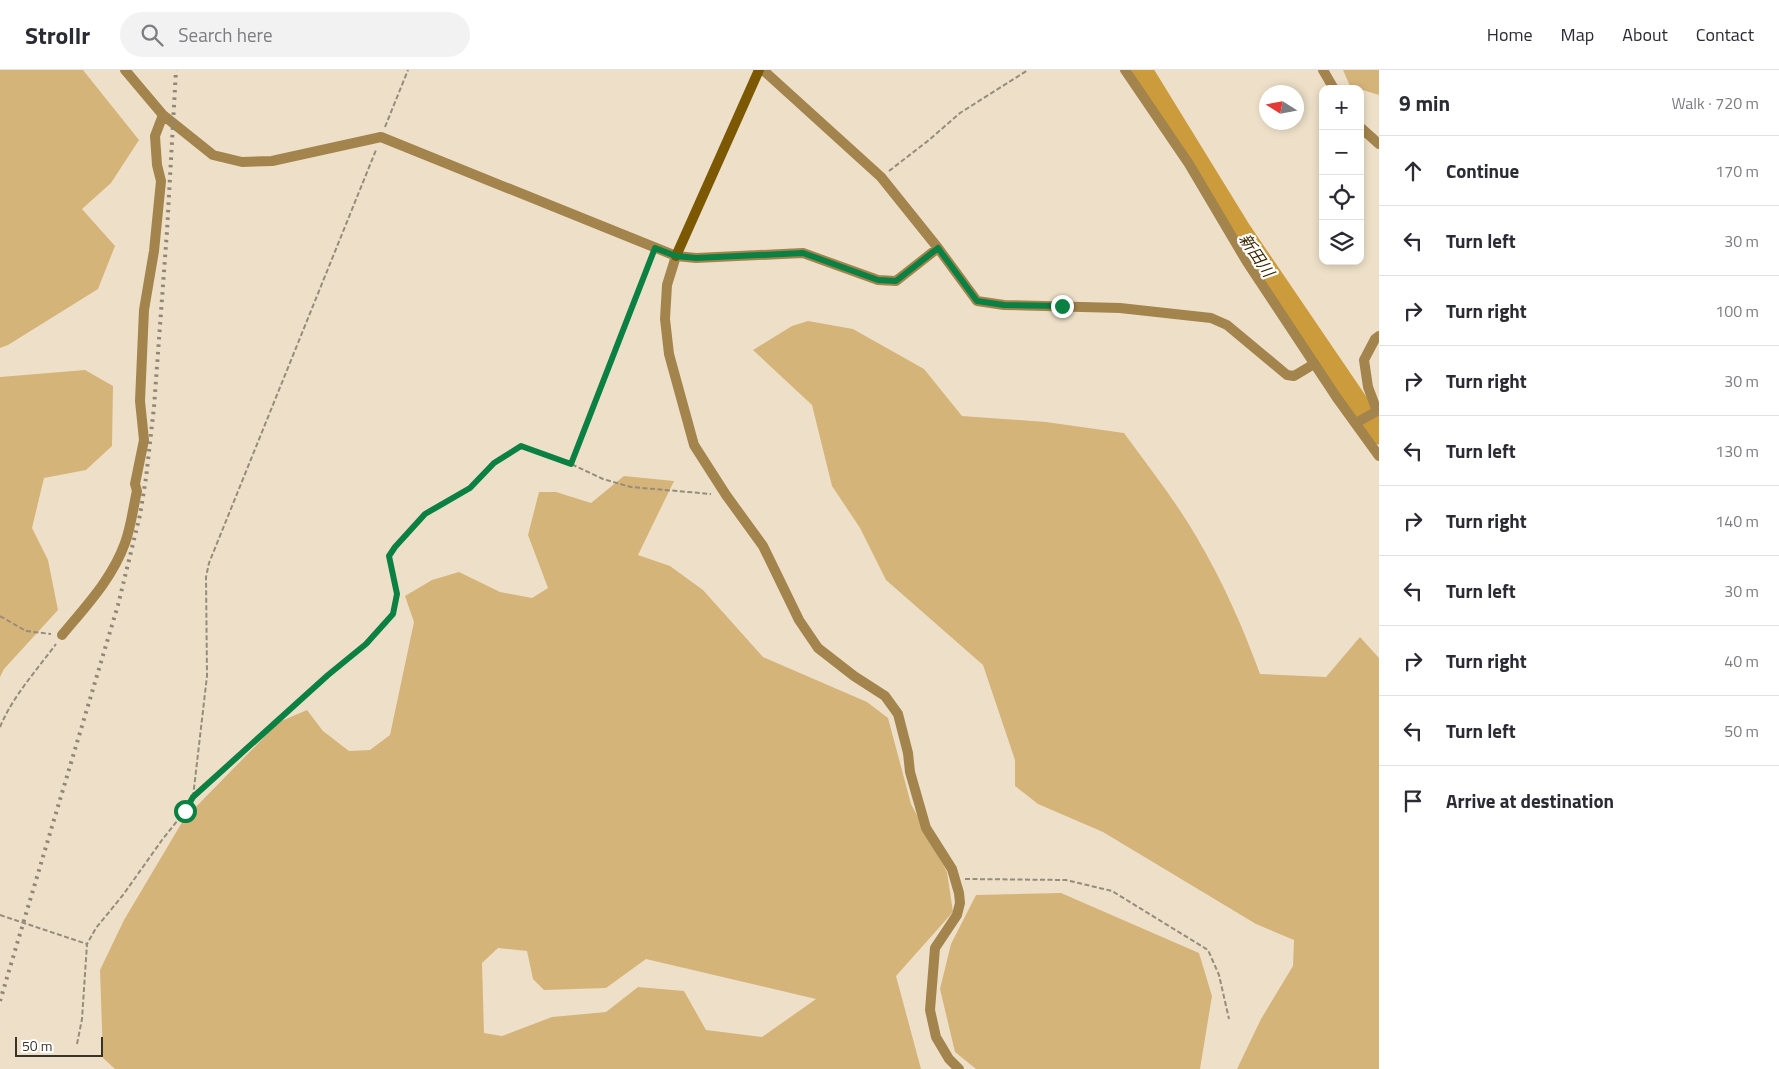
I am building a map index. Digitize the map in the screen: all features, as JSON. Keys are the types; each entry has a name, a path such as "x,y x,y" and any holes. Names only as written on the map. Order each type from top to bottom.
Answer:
{"street":[{"path":"125,70 163,115 213,155 242,162 272,161 381,137 676,256 696,258 803,253 878,280 896,281 938,248"},
{"path":"759,70 676,256 667,285 665,320 669,354 694,445 726,495 763,546 799,620 818,648 854,676 885,696 898,714 908,753 910,772 926,828 947,859 955,879 960,903 957,915 935,948 930,1010 936,1037 948,1059 959,1069"},
{"path":"764,70 881,176 977,301 1004,305 1120,308 1211,318 1227,325 1287,375 1294,376 1314,364"},
{"path":"1125,70 1189,164 1247,262 1314,364 1379,456"},
{"path":"1323,70 1332,85"},
{"path":"62,635 98,591 114,566 125,543 135,499 135,484 144,440 140,401 144,310 154,251 161,181 157,165 155,136 163,115"},
{"path":"1363,130 1379,144"},
{"path":"1356,424 1377,410 1368,387 1364,360 1374,339 1379,336"}],"path":[{"path":"193,797 207,676 206,577 209,563 408,70"},
{"path":"881,176 960,114 1028,70"},
{"path":"571,464 655,248"},
{"path":"77,1044 82,1019 87,944 96,928 123,895 185,811 193,797 328,675 366,644 393,614 397,594 389,556 425,514 470,488 494,463 521,446 571,464 603,479 631,486 726,495"},
{"path":"0,616 26,631 62,635"},
{"path":"0,727 20,691 62,635"},
{"path":"955,879 1066,880 1112,891 1208,950 1219,975 1229,1019"},
{"path":"0,915 87,944"}],"shaded area":[{"path":"0,70 83,70 139,140 111,183 82,209 115,246 98,289 8,345 0,348"},
{"path":"1343,70 1379,70 1379,95 1364,90 1364,85 1350,85"},
{"path":"808,321 853,329 924,369 962,416 1046,422 1124,433 1179,509 1206,553 1231,604 1260,674 1326,677 1360,637 1379,658 1379,1069 1237,1069 1261,1019 1293,966 1294,940 1256,924 1103,832 1038,804 1015,786 1015,760 983,665 886,580 860,528 832,486 812,405 753,350 792,326"},
{"path":"85,370 113,386 112,446 86,470 44,478 32,528 48,560 58,610 4,669 0,677 0,377"},
{"path":"624,476 674,481 638,555 670,566 703,590 763,657 867,702 888,718 911,804 947,872 953,912 896,976 921,1069 115,1069 103,1058 100,970 124,920 184,819 279,722 307,710 323,731 349,751 370,750 390,735 414,622 405,596 432,580 459,572 500,592 532,598 548,588 528,535 539,492 556,492 591,503","holes":["498,948 527,951 533,979 544,990 606,988 646,959 816,999 762,1037 706,1030 684,991 638,987 606,1012 552,1017 502,1036 484,1033 482,963"]},
{"path":"1061,893 1199,953 1212,996 1200,1069 976,1069 955,1052 940,989 951,944 976,895"}],"waterway":[{"name":"新田川","path":"1142,70 1241,231 1379,434"}],"railway":[{"path":"0,1001 118,605 140,515 154,407 167,231 176,70"}],"route":[{"path":"185,811 193,797 328,675 366,644 393,614 397,594 389,556 425,514 470,488 494,463 521,446 571,464 655,248 676,256 696,258 803,253 878,280 896,281 938,248 977,301 1004,305 1062,306"}]}
